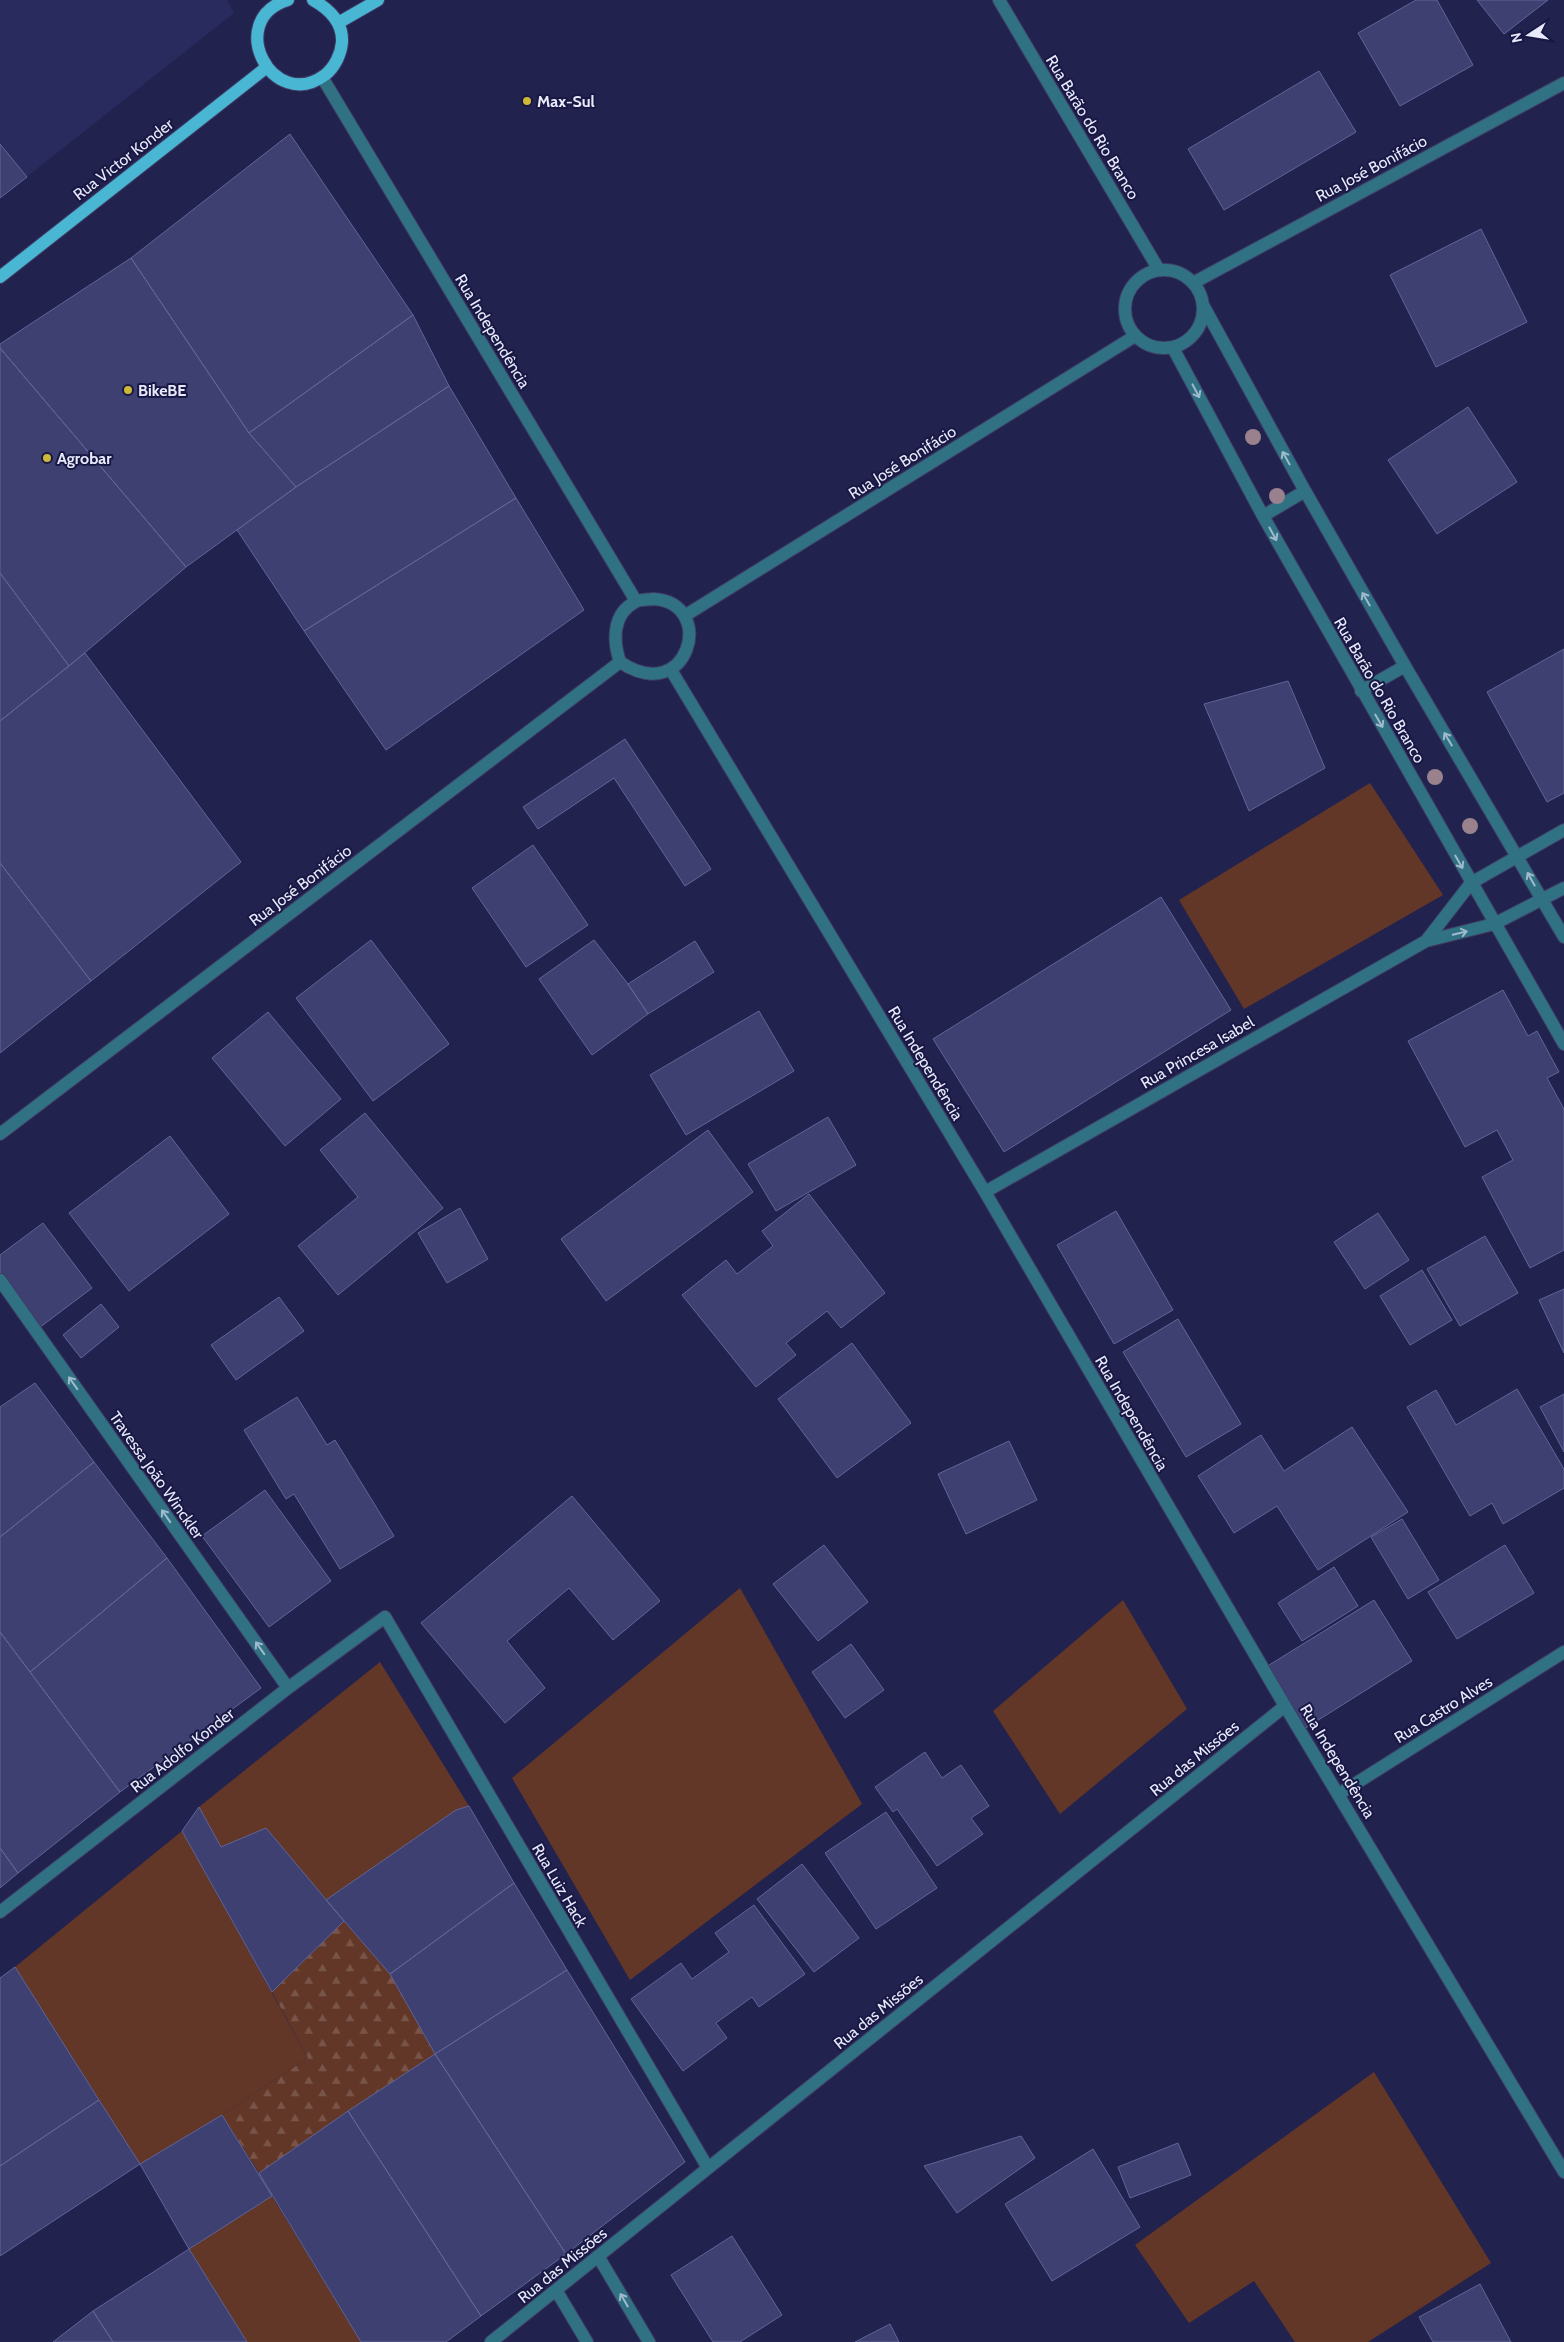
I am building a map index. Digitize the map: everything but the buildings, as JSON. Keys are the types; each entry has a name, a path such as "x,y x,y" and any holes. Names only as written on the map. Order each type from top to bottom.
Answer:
{"main road":[{"path":"282,1 268,12 260,25 256,40 259,54 267,67 276,76 287,82 299,83 322,76 330,70 340,52 341,33 338,23 328,9 313,0"},
{"path":"338,23 378,0"},
{"name":"Rua Victor Konder","path":"0,276 267,67"}],"street":[{"name":"Rua Barão do Rio Branco","path":"999,0 1159,270"},
{"name":"Rua Independência","path":"322,76 636,602"},
{"name":"Rua José Bonifácio","path":"1193,283 1564,82"},
{"path":"1159,270 1178,272 1193,283 1200,294 1203,306 1202,320 1196,333 1186,343 1172,348 1152,347 1135,336 1127,324 1124,310 1127,296 1134,283 1146,274 1159,270"},
{"name":"Rua Barão do Rio Branco","path":"1203,306 1305,491 1405,666 1564,937"},
{"name":"Rua José Bonifácio","path":"686,616 1135,336"},
{"name":"Rua Barão do Rio Branco","path":"1172,348 1361,691 1564,1044"},
{"path":"1263,516 1305,491"},
{"path":"666,600 675,604 686,616 689,641 681,660 671,670 655,675 637,672 620,662 615,645 616,632 619,619 627,608 636,602 666,600"},
{"name":"Rua José Bonifácio","path":"0,1134 620,662"},
{"path":"1361,691 1405,666"},
{"name":"Rua Independência","path":"671,670 985,1192 1285,1706 1564,2172"},
{"name":"Rua Princesa Isabel","path":"1426,941 1471,882 1564,830"},
{"name":"Rua Princesa Isabel","path":"985,1192 1426,941 1494,924 1564,888"},
{"name":"Travessa João Winckler","path":"0,1280 288,1688"},
{"name":"Rua Adolfo Konder","path":"0,1912 288,1688 385,1617"},
{"name":"Rua Luiz Hack","path":"385,1617 708,2168"},
{"name":"Rua Castro Alves","path":"1339,1794 1564,1652"},
{"name":"Rua das Missões","path":"491,2342 1285,1706"},
{"path":"598,2256 649,2342"},
{"path":"556,2290 587,2342"}],"shaded area":[{"path":"0,0 227,0 234,13 0,198"}],"green space":[{"path":"1370,783 1443,895 1244,1009 1179,900"},
{"path":"740,1588 862,1804 630,1980 512,1778"},
{"path":"1123,1600 1187,1709 1060,1814 993,1711"},
{"path":"380,1662 469,1806 456,1810 326,1900 266,1828 221,1847 199,1807"},
{"path":"182,1831 308,2058 222,2115 140,2164 15,1967"},
{"path":"344,1921 390,1974 435,2054 259,2173 222,2115 308,2058 272,1992"},
{"path":"1374,2072 1491,2263 1368,2342 1295,2342 1254,2281 1189,2323 1135,2245"},
{"path":"272,2196 361,2342 247,2342 189,2249"}],"place":[{"name":"Max-Sul","path":"527,101"},
{"name":"BikeBE","path":"128,390"},
{"name":"Agrobar","path":"47,458"}]}
